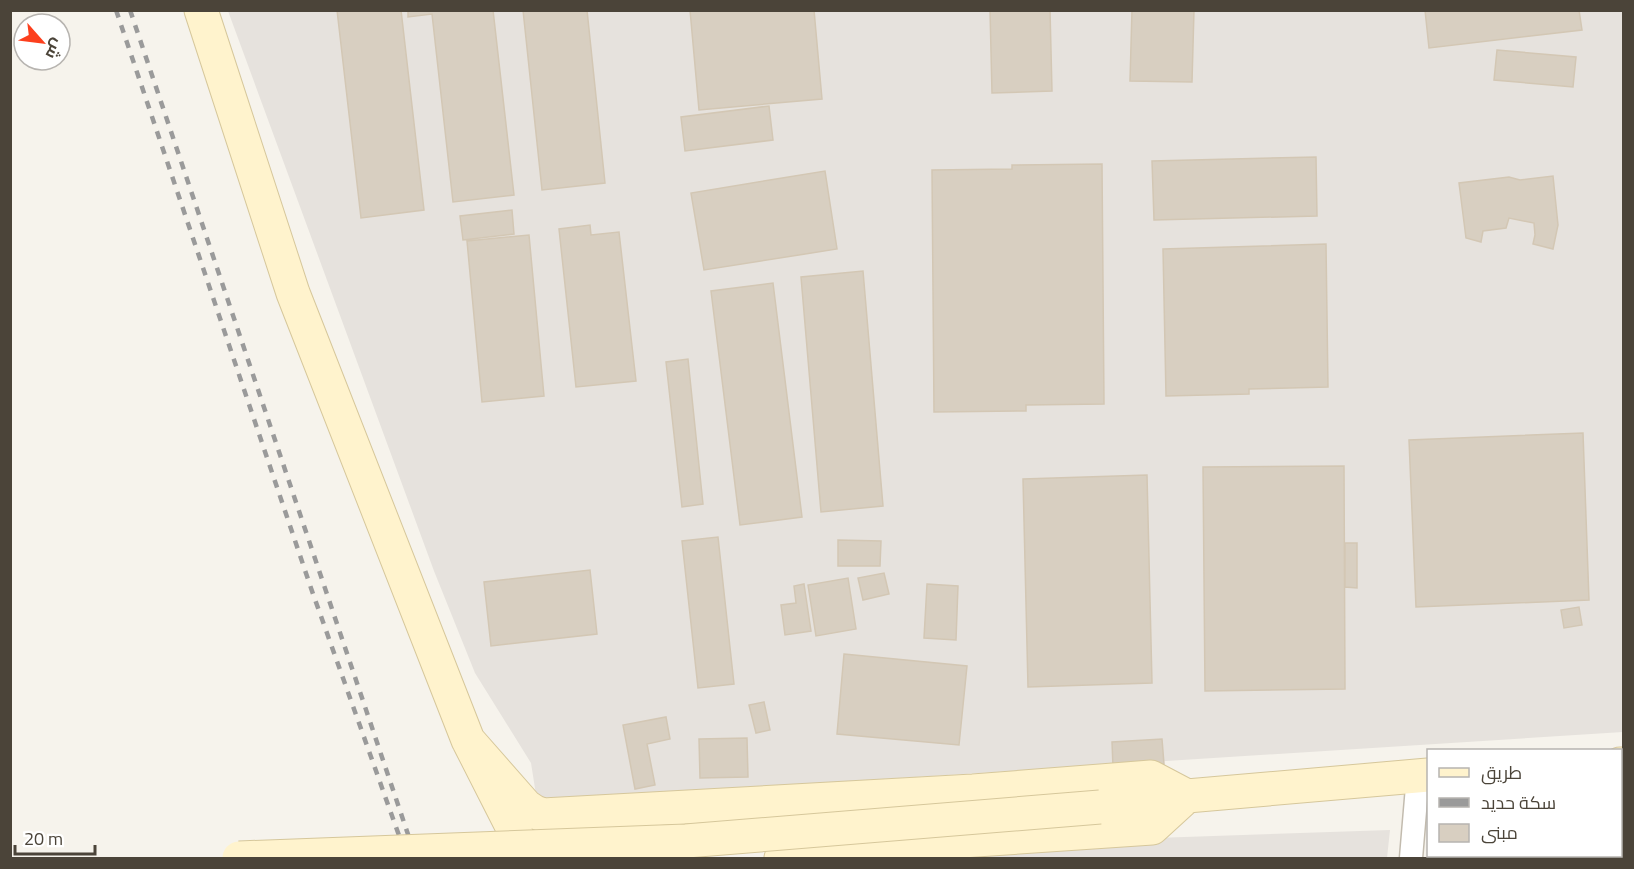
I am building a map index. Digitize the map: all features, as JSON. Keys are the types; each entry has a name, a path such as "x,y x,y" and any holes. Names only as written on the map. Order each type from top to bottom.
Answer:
{"main road":[{"path":"201,10 293,292 468,740 528,858"},
{"path":"468,740 526,806 543,815 961,792 1151,777 1187,796"},
{"path":"239,858 686,842 1100,807 1187,796 1423,775"},
{"path":"782,858 857,848 1152,828 1187,796"}],"street":[{"path":"1411,858 1423,775"}],"shaded area":[{"path":"228,11 1623,11 1623,732 537,801 531,763 475,673 434,571"},
{"path":"1390,830 1387,858 893,858 895,847"}],"building":[{"path":"337,10 401,10 424,210 361,218"},
{"path":"408,10 493,10 514,195 453,202 432,14 408,17"},
{"path":"523,10 587,10 605,183 542,190"},
{"path":"690,10 814,10 822,99 699,110"},
{"path":"990,10 1050,10 1052,91 992,93"},
{"path":"1132,10 1194,10 1192,82 1130,81"},
{"path":"1425,10 1579,10 1582,30 1429,48"},
{"path":"1497,50 1576,57 1573,87 1494,80"},
{"path":"769,106 773,140 685,151 681,117"},
{"path":"1316,157 1317,216 1154,220 1152,161"},
{"path":"1102,164 1104,404 1026,405 1026,411 934,412 932,170 1012,169 1012,165"},
{"path":"825,171 837,249 704,270 691,193"},
{"path":"1553,176 1558,225 1553,249 1533,244 1534,223 1509,218 1506,228 1483,231 1481,242 1466,238 1459,183 1509,177 1520,180"},
{"path":"512,210 514,234 463,240 460,216"},
{"path":"590,225 591,235 619,232 636,381 576,387 559,229"},
{"path":"529,235 544,396 482,402 467,241"},
{"path":"1326,244 1328,387 1249,389 1249,394 1166,396 1163,249"},
{"path":"863,271 883,506 821,512 801,277"},
{"path":"773,283 802,517 740,525 711,291"},
{"path":"688,359 703,504 682,507 666,362"},
{"path":"1583,433 1589,600 1416,607 1409,440"},
{"path":"1344,466 1345,689 1205,691 1203,467"},
{"path":"1147,475 1152,683 1028,687 1023,479"},
{"path":"718,537 734,684 698,688 682,541"},
{"path":"838,540 881,541 880,566 838,566"},
{"path":"1345,543 1357,543 1357,588 1345,587"},
{"path":"590,570 597,634 491,646 484,582"},
{"path":"884,573 889,594 863,600 858,578"},
{"path":"848,578 856,629 816,636 808,585"},
{"path":"804,584 811,631 785,635 781,605 796,603 794,586"},
{"path":"927,584 958,586 956,640 924,638"},
{"path":"1579,607 1582,625 1564,628 1561,610"},
{"path":"844,654 967,666 959,745 837,734"},
{"path":"764,702 770,730 756,733 749,705"},
{"path":"666,717 670,739 647,744 655,785 635,789 623,725"},
{"path":"747,738 748,777 700,778 699,739"},
{"path":"1162,739 1164,764 1113,767 1112,742"}],"railway":[{"path":"116,10 312,591 407,858"},
{"path":"130,10 416,858"}]}
